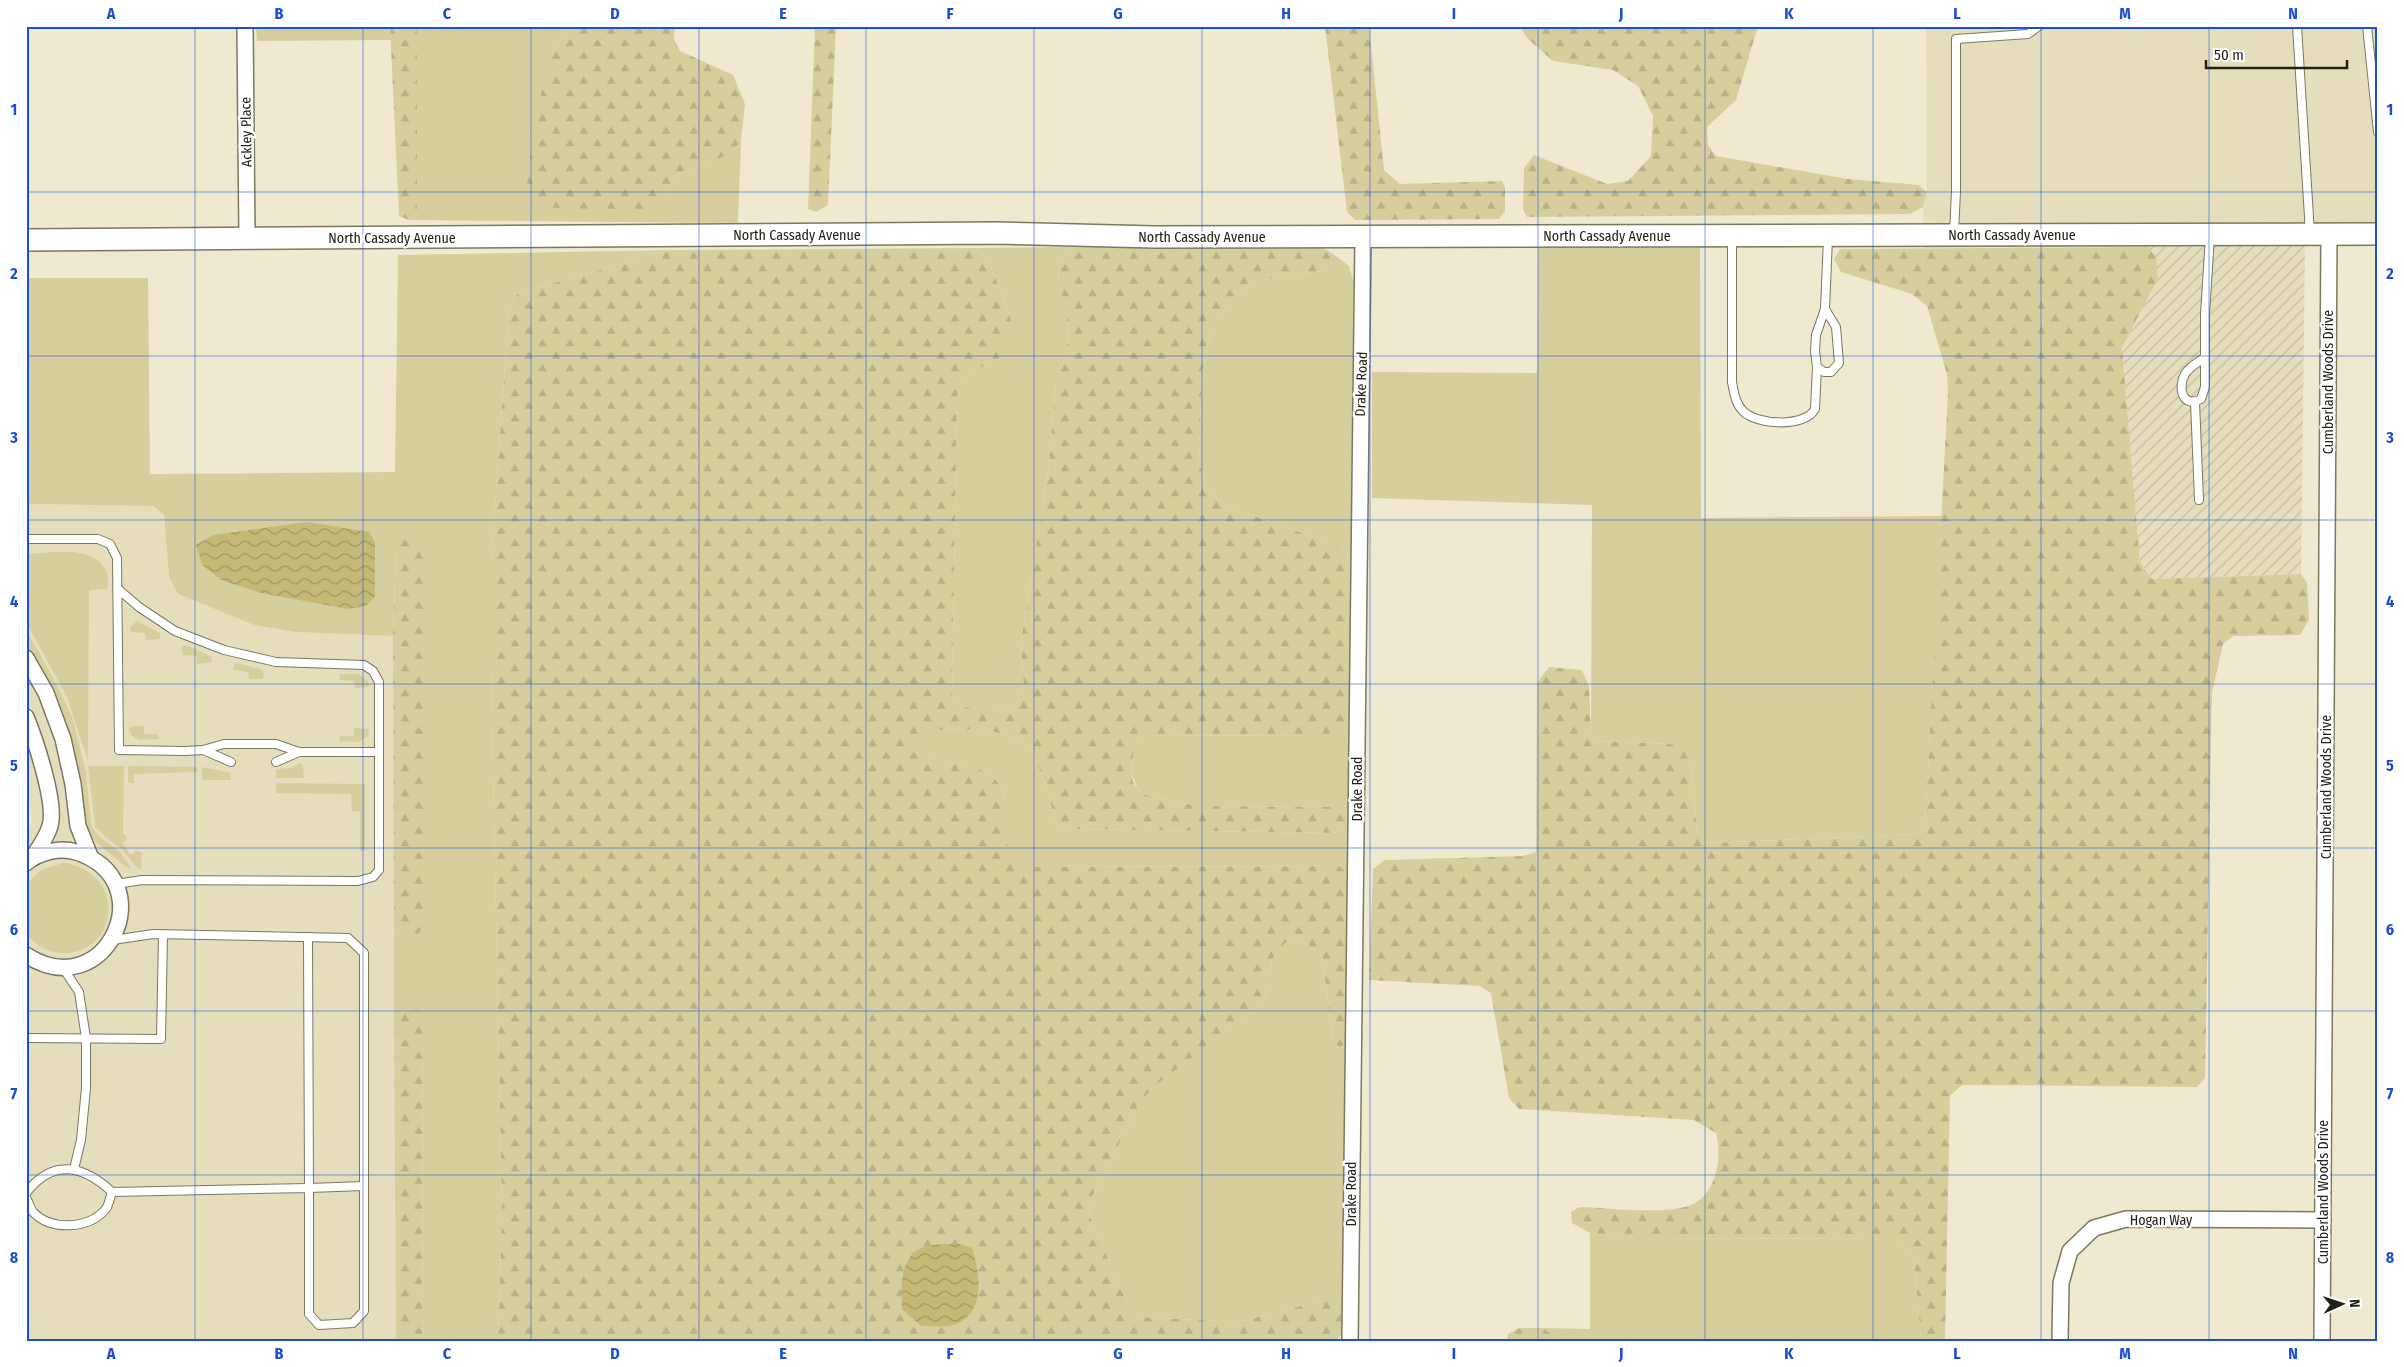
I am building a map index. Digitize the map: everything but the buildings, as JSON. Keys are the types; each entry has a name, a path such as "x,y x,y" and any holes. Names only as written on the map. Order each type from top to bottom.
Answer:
{"main road":[{"name":"North Cassady Avenue","path":"26,240 986,234 1154,237 2378,234"}],"street":[{"name":"Ackley Place","path":"245,26 247,238"},
{"name":"Cumberland Woods Drive","path":"2320,234 2322,1341"},
{"name":"Drake Road","path":"1350,1341 1363,237"},
{"path":"26,658 46,693 63,739 74,784 78,826 90,856"},
{"path":"26,717 39,749 49,799 51,826 30,860"},
{"path":"26,955 44,965 63,968 82,964 100,955 112,940 120,922 121,903 116,884 105,868 90,856 71,850 52,851 30,860"},
{"name":"Hogan Way","path":"2060,1341 2061,1283 2070,1251 2094,1228 2126,1219 2323,1220"}],"lane":[{"path":"1954,235 1956,191 1956,39 2028,34 2039,26"},
{"path":"2297,26 2320,234"},
{"path":"2367,26 2378,132"},
{"path":"2204,358 2186,372 2181,388 2184,399 2195,402 2204,396 2210,234"},
{"path":"1732,236 1732,382 1736,402 1748,416 1758,420 1798,421 1812,415 1814,409 1817,367 1816,335 1825,309 1828,235"},
{"path":"1817,367 1824,372 1831,372 1839,363 1836,327 1825,309"},
{"path":"2195,402 2199,500"},
{"path":"26,539 98,539 110,544 118,558 119,750 203,750 224,744 276,744 299,752 379,752"},
{"path":"116,884 142,880 358,881 373,877 379,870 379,682 373,671 364,665 276,662 224,650 175,631 139,607 118,589"},
{"path":"203,750 231,762"},
{"path":"276,762 299,752"},
{"path":"112,940 163,935 308,937 348,938 364,953 364,1310 352,1323 319,1325 309,1314 308,937"},
{"path":"26,1038 161,1038 163,935"},
{"path":"63,968 79,992 86,1038 85,1097 81,1140 74,1169"},
{"path":"26,1193 36,1180 55,1170 74,1169 96,1178 112,1192 364,1186"},
{"path":"26,1197 33,1211 45,1219 73,1226 92,1220 106,1209 112,1192"}],"shaded area":[{"path":"1926,26 2378,26 2378,245 1924,248 1923,207 1927,193"},
{"path":"2305,245 2301,574 2152,579 2140,562 2122,348 2158,278 2156,256 2148,247"},
{"path":"26,504 153,506 164,515 169,577 178,594 254,625 295,632 393,636 396,1341 26,1341 26,833 32,822 26,777"}],"green space":[{"path":"256,26 390,26 391,40 257,41"},
{"path":"390,26 417,26 417,215 409,220 399,216"},
{"path":"417,26 571,26 551,55 665,202 673,177 730,154 741,141 738,223 409,220 417,215"},
{"path":"571,26 675,26 674,39 680,51 733,75 745,104 741,141 730,154 673,177 665,202 654,211 532,207 526,194 535,118 551,55"},
{"path":"815,26 836,26 828,205 816,212 808,209"},
{"path":"1325,26 1369,26 1384,170 1400,184 1502,181 1505,187 1505,211 1499,219 1355,220 1347,212"},
{"path":"1519,26 1758,26 1736,100 1707,127 1708,145 1716,156 1848,179 1919,185 1927,193 1923,207 1910,214 1527,217 1523,210 1524,168 1534,155 1607,184 1628,181 1651,156 1653,116 1638,86 1613,70 1553,61 1528,39"},
{"path":"1538,246 1700,248 1701,518 1942,516 1925,825 1917,834 1708,843 1697,830 1690,759 1670,744 1597,741 1591,734 1592,505 1372,498 1372,372 1537,373"},
{"path":"1072,247 1061,260 1058,277 1068,324 1067,352 1056,379 1049,465 1021,641 1024,690 1015,706 990,711 974,710 959,703 952,697 957,397 964,376 998,359 1011,320 989,261 976,248"},
{"path":"1072,247 1321,247 1332,253 1332,262 1322,271 1254,281 1229,302 1210,335 1202,370 1199,462 1208,491 1229,507 1344,548 1351,562 1351,722 1343,736 1146,735 1136,740 1131,766 1133,782 1142,794 1197,806 1337,807 1348,814 1348,827 1334,833 1070,829 1057,825 1038,765 1026,747 1015,739 990,731 935,730 925,739 923,749 931,757 988,772 1003,788 1008,854 1015,862 1030,867 1339,866 1349,874 1347,1037 1341,1050 1333,1039 1322,956 1297,937 1286,942 1272,959 1265,999 1243,1019 1153,1087 1139,1104 1089,1203 1090,1217 1129,1307 1141,1317 1237,1322 1321,1301 1339,1301 1344,1317 1341,1336 1334,1341 498,1341 502,1210 491,668 491,560 509,309 518,293 671,250 976,248 989,261 1011,320 1012,332 998,359 964,376 957,397 952,697 959,703 974,710 990,711 1015,706 1024,690 1021,641 1049,465 1056,379 1067,352 1068,324 1058,278 1061,260","holes":["961,1244 956,1324 921,1326 921,1248"]},
{"path":"2148,247 2156,256 2158,278 2122,348 2140,562 2152,579 2301,574 2307,583 2309,620 2300,635 2233,636 2223,644 2212,693 2205,1078 2197,1087 1962,1085 1950,1096 1945,1341 1921,1341 1914,1257 1905,1245 1895,1239 1634,1238 1590,1233 1572,1223 1571,1212 1580,1207 1661,1210 1685,1207 1696,1203 1704,1196 1715,1177 1718,1154 1716,1133 1694,1120 1519,1109 1509,1098 1491,993 1480,986 1369,980 1373,869 1385,860 1523,856 1536,852 1537,683 1549,667 1582,670 1589,686 1591,734 1597,741 1670,744 1684,748 1690,759 1697,830 1708,843 1917,834 1925,825 1948,392 1947,374 1927,306 1912,294 1841,272 1834,259 1840,249"},
{"path":"671,250 518,293 509,309 491,560 491,668 502,1210 498,1341 422,1341 423,1012 402,1004 394,1015 394,930 404,937 396,547 393,636 295,632 254,625 178,594 169,577 164,515 153,506 26,504 26,278 148,278 150,474 395,472 398,255"},
{"path":"1332,253 1349,266 1354,283 1351,562 1344,548 1229,507 1208,491 1199,462 1202,370 1210,335 1229,302 1254,281 1322,271 1332,262"},
{"path":"403,540 418,541 424,553 424,926 417,935 404,937 394,930 393,636 396,547"},
{"path":"72,552 84,554 102,564 107,574 107,589 89,590 88,761 67,697 26,622 26,554"},
{"path":"137,621 160,633 160,639 146,640 145,633 131,632 130,627"},
{"path":"26,630 53,677 72,717 85,767 92,828 101,838 119,851 131,868 126,867 87,834 83,820 80,782 73,748 48,680 26,644"},
{"path":"185,645 211,656 212,662 197,664 197,656 183,655 181,648"},
{"path":"237,663 260,669 263,671 264,677 262,679 249,679 248,672 233,670 234,664"},
{"path":"340,674 358,674 367,680 369,687 355,688 354,681 339,680"},
{"path":"1351,722 1348,814 1337,807 1197,806 1142,794 1132,774 1136,740 1146,735 1343,736"},
{"path":"132,726 144,726 144,734 157,734 159,739 139,740 131,735 129,729"},
{"path":"354,728 369,729 368,736 358,742 339,741 340,736 354,736"},
{"path":"934,730 990,731 1015,739 1026,747 1041,773 1057,825 1070,829 1334,833 1348,827 1349,874 1339,866 1030,867 1014,862 1007,854 1003,788 988,772 931,757 923,749 924,739"},
{"path":"300,763 303,764 304,778 276,778 276,769 290,768"},
{"path":"88,766 124,766 123,833 128,838 122,843 131,855 136,850 142,853 141,869 138,869 122,849 103,835 95,826"},
{"path":"128,766 197,767 198,772 134,774 134,783 128,783"},
{"path":"202,767 231,773 231,780 202,780"},
{"path":"276,783 365,784 365,851 360,851 360,811 352,811 351,794 276,793"},
{"path":"63,863 83,869 97,880 106,894 108,910 106,925 97,939 84,949 60,953 43,948 26,933 26,884 41,870"},
{"path":"1297,937 1322,956 1333,1039 1341,1050 1347,1037 1344,1317 1339,1301 1321,1301 1237,1322 1141,1317 1129,1307 1090,1217 1089,1203 1139,1104 1152,1087 1243,1019 1265,999 1272,959 1286,942"},
{"path":"409,1003 423,1012 422,1341 396,1341 394,1015 402,1004"},
{"path":"1590,1233 1634,1238 1895,1239 1905,1245 1914,1257 1921,1341 1562,1341 1543,1328 1590,1329"},
{"path":"1520,1328 1543,1328 1562,1341 1507,1341 1508,1334"}],"water":[{"path":"307,522 369,532 375,542 375,597 366,606 348,609 261,593 221,580 202,565 196,545 213,535"},
{"path":"961,1244 972,1248 977,1268 978,1290 972,1311 966,1319 956,1324 921,1326 902,1309 901,1293 905,1267 914,1253 925,1246"}]}
